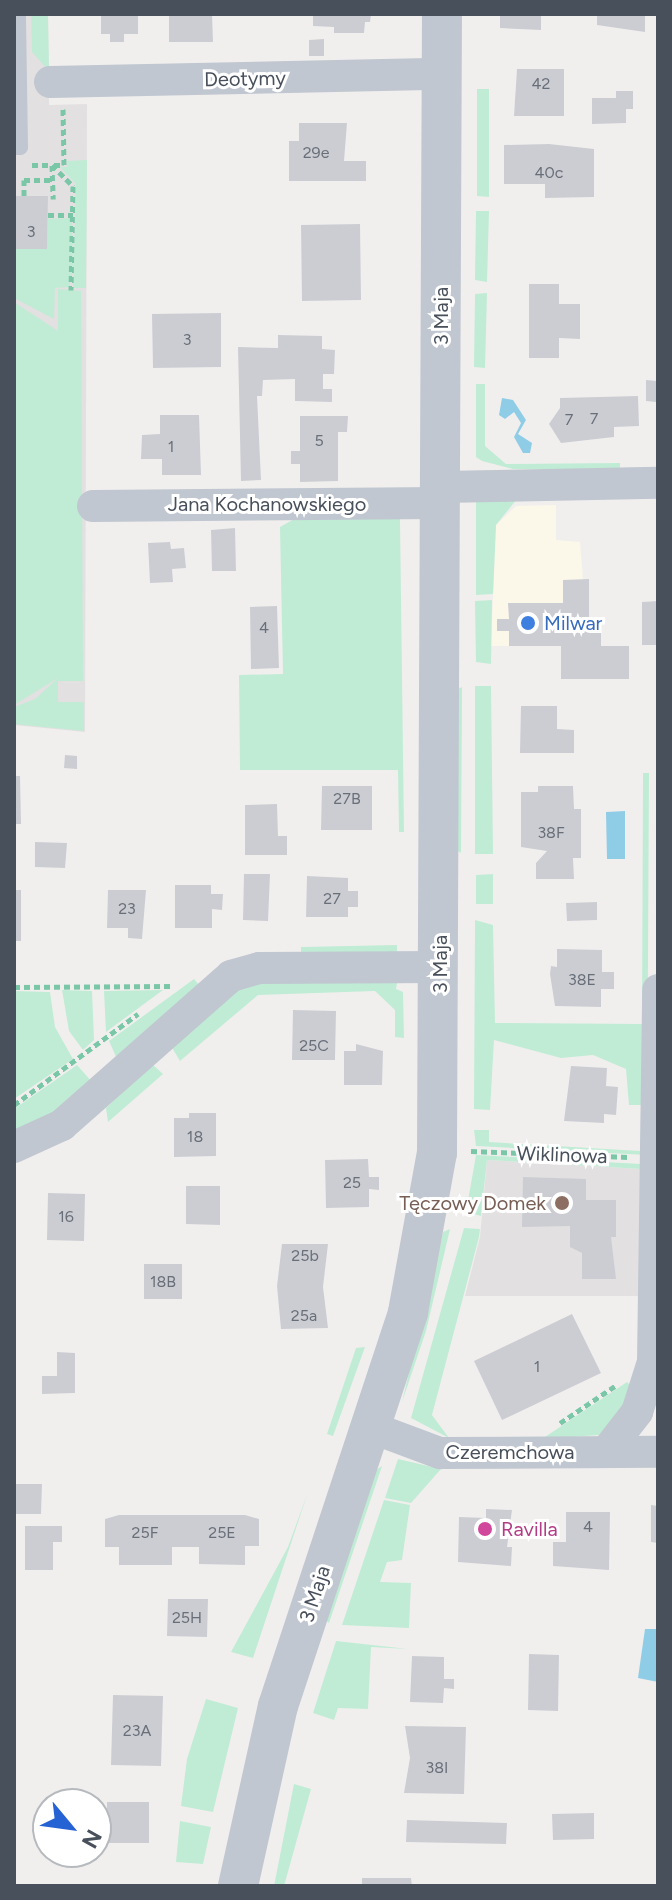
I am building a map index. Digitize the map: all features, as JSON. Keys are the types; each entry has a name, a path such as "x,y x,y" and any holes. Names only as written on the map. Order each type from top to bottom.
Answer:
{"street":[{"name":"3 Maja","path":"238,1886 261,1766 408,1312 428,1217 439,1114 442,14"},
{"name":"Deotymy","path":"44,89 441,74"},
{"name":"Jana Kochanowskiego","path":"93,506 441,495 658,483"},
{"path":"14,1147 62,1125 231,976 259,968 440,967"},
{"path":"606,1452 637,1412 648,1385 658,1159 658,990"},
{"name":"Czeremchowa","path":"370,1427 440,1453 658,1452"}],"lane":[{"path":"14,147 20,147 44,89 18,14"}],"path":[{"path":"21,165 64,165 44,89"},
{"path":"52,165 53,199"},
{"path":"52,165 73,186 71,290"},
{"path":"24,196 24,180 53,180"},
{"path":"48,215 73,215"},
{"path":"14,987 175,986"},
{"name":"Wiklinowa","path":"466,1151 658,1159"},
{"path":"517,1453 633,1374 648,1385"}],"shaded area":[{"path":"14,14 48,14 49,105 87,104 85,732 14,725"},
{"path":"556,505 556,540 580,542 583,580 563,580 563,603 549,603 550,646 491,646 496,525 516,506"},
{"name":"Tęczowy Domek","path":"487,1160 642,1169 640,1296 465,1296 480,1237"}],"green space":[{"path":"31,14 48,14 49,71 32,52"},
{"path":"477,89 489,89 489,197 477,196"},
{"path":"87,160 86,288 73,288 76,184 60,167 67,167 67,161"},
{"path":"476,211 489,211 487,282 475,280"},
{"path":"72,218 73,271 69,287 55,288 54,319 14,298 14,249 47,249 48,219"},
{"path":"58,289 81,291 83,681 58,681 58,702 84,702 84,731 14,724 14,707 35,699 58,678 14,705 14,302 58,331"},
{"path":"487,293 485,368 474,367 475,294"},
{"path":"476,384 485,384 485,446 506,464 620,463 620,469 513,469 482,461 476,457"},
{"path":"517,499 496,525 493,594 476,595 476,501"},
{"path":"296,518 400,519 404,832 399,832 398,770 240,770 239,675 283,674 280,527"},
{"path":"492,600 491,664 476,662 475,601"},
{"path":"475,686 491,686 493,854 475,854"},
{"path":"462,687 461,853 456,850 456,690"},
{"path":"643,773 649,773 647,1155 476,1146 474,1130 489,1130 489,1142 641,1151 641,1105 629,1105 626,1069 593,1055 561,1058 494,1040 490,1110 474,1109 475,920 493,925 495,1023 642,1024"},
{"path":"493,874 493,904 476,904 476,875"},
{"path":"397,945 397,954 301,952 301,947"},
{"path":"194,979 199,985 117,1059 109,1041"},
{"path":"247,983 397,983 396,989 403,992 404,1038 395,1037 395,1010 375,991 258,995 180,1061 171,1046"},
{"path":"62,990 92,991 94,1040 83,1050 69,1031"},
{"path":"163,990 106,1032 104,991"},
{"path":"14,991 50,992 55,1027 73,1059 14,1099"},
{"path":"152,1064 163,1074 108,1122 106,1108"},
{"path":"77,1065 93,1083 65,1107 14,1132 14,1109"},
{"path":"476,1155 641,1164 642,1169 487,1160 481,1216 466,1212"},
{"path":"464,1228 480,1229 479,1237 432,1415 449,1438 411,1418"},
{"path":"450,1229 426,1331 402,1402 443,1232"},
{"path":"365,1347 333,1436 327,1434 356,1348"},
{"path":"627,1382 634,1389 624,1414 599,1435 542,1439"},
{"path":"398,1459 441,1469 411,1503 385,1498"},
{"path":"382,1466 329,1623 324,1619 373,1472"},
{"path":"308,1492 253,1658 231,1652 288,1547"},
{"path":"384,1500 410,1505 402,1560 387,1562 380,1582 411,1583 409,1628 342,1625"},
{"path":"336,1641 408,1649 371,1647 368,1709 338,1708 334,1720 313,1713"},
{"path":"206,1699 238,1708 213,1812 181,1806 187,1759"},
{"path":"294,1784 311,1789 284,1886 274,1886"},
{"path":"180,1821 211,1827 203,1864 176,1862"}],"water":[{"path":"502,398 513,400 526,420 518,434 532,443 530,453 523,453 514,437 521,423 514,412 505,419 499,415"},
{"path":"625,811 625,859 607,859 606,812"},
{"path":"645,1629 658,1629 658,1682 638,1678"}],"building":[{"path":"101,14 138,14 138,34 124,34 124,42 110,42 110,34 101,34"},
{"path":"169,14 212,14 213,42 169,42"},
{"path":"313,14 371,14 370,22 365,22 364,33 334,33 334,27 313,26"},
{"path":"500,14 541,14 541,30 500,28"},
{"path":"597,14 645,14 645,32 597,25"},
{"path":"324,39 324,56 309,56 309,40"},
{"path":"517,69 564,69 564,116 514,116"},
{"path":"616,91 633,91 633,109 626,109 626,123 592,124 592,98 616,98"},
{"path":"299,123 347,123 344,161 366,161 366,181 289,181 289,141 299,141"},
{"path":"549,144 594,149 594,197 545,198 545,184 504,184 504,145"},
{"path":"14,196 48,196 47,249 14,249"},
{"path":"360,224 361,300 302,301 301,225"},
{"path":"529,284 559,284 559,304 580,304 580,339 559,338 559,358 529,358"},
{"path":"221,313 221,367 153,368 152,314"},
{"path":"278,335 322,336 322,349 335,350 334,374 323,374 323,389 332,389 332,402 295,401 295,379 263,380 262,396 257,396 261,480 241,481 238,347 278,348"},
{"path":"646,380 657,381 656,402 646,401"},
{"path":"638,396 639,426 614,427 614,437 561,443 549,424 560,408 560,398"},
{"path":"160,415 199,415 201,475 162,475 162,459 141,459 142,435 160,434"},
{"path":"300,416 348,416 347,432 338,432 338,481 300,482 300,464 291,464 291,451 300,451"},
{"path":"235,528 236,571 212,571 211,530"},
{"path":"170,542 171,549 184,548 186,568 172,569 173,582 150,583 148,543"},
{"path":"589,579 589,622 601,622 601,646 629,646 629,679 561,679 561,646 509,646 509,631 497,631 497,619 509,619 508,603 563,603 563,580"},
{"path":"658,601 658,645 642,645 642,602"},
{"path":"277,606 279,668 251,669 250,607"},
{"path":"521,706 557,706 557,729 574,730 574,753 520,753"},
{"path":"65,755 77,756 77,769 64,768"},
{"path":"14,776 20,776 21,824 14,824"},
{"path":"322,786 372,786 372,830 321,830"},
{"path":"538,786 573,786 574,809 581,809 581,858 573,858 574,879 536,879 536,863 547,851 521,847 521,792 538,792"},
{"path":"277,804 278,836 287,836 287,855 245,855 245,805"},
{"path":"35,842 67,843 65,868 35,867"},
{"path":"244,874 270,874 268,921 243,920"},
{"path":"307,876 348,878 348,891 358,891 358,907 348,907 348,917 306,917"},
{"path":"175,885 211,885 211,894 223,894 222,910 212,909 212,928 175,928"},
{"path":"14,890 21,890 21,941 14,941"},
{"path":"108,890 146,890 142,939 128,938 128,928 107,928"},
{"path":"597,902 597,920 567,921 566,903"},
{"path":"557,949 602,950 602,972 614,972 614,989 601,989 601,1007 555,1006 550,974 551,966 557,967"},
{"path":"293,1010 336,1011 335,1060 292,1060"},
{"path":"356,1044 383,1051 382,1085 344,1085 344,1051 356,1051"},
{"path":"571,1066 607,1068 606,1086 618,1087 616,1115 604,1114 604,1123 564,1121"},
{"path":"189,1113 216,1113 216,1156 174,1157 174,1118 189,1118"},
{"path":"368,1159 369,1177 379,1177 379,1190 369,1189 369,1207 326,1208 325,1160"},
{"path":"523,1177 586,1179 586,1200 616,1200 616,1237 611,1237 616,1279 582,1279 582,1253 570,1247 570,1226 522,1227"},
{"path":"186,1186 220,1186 220,1225 186,1224"},
{"path":"48,1193 85,1194 84,1241 47,1240"},
{"path":"282,1244 328,1244 323,1287 328,1328 281,1329 277,1286"},
{"path":"144,1264 182,1264 182,1299 144,1299"},
{"path":"572,1314 601,1373 502,1420 474,1361"},
{"path":"57,1352 75,1353 75,1393 42,1394 42,1376 57,1376"},
{"path":"14,1484 42,1484 41,1514 14,1514"},
{"path":"651,1505 658,1506 658,1543 651,1542"},
{"name":"Ravilla","path":"486,1509 512,1510 507,1547 512,1547 511,1566 458,1562 459,1517 486,1518"},
{"path":"566,1512 610,1512 609,1570 553,1566 553,1542 566,1542"},
{"path":"119,1515 245,1515 259,1519 259,1546 245,1546 245,1565 199,1564 199,1547 172,1547 172,1565 119,1565 119,1547 105,1547 105,1519"},
{"path":"25,1526 62,1526 62,1542 53,1542 53,1570 25,1570"},
{"path":"168,1599 208,1599 207,1637 167,1636"},
{"path":"529,1654 559,1655 558,1711 528,1710"},
{"path":"412,1656 444,1657 444,1679 454,1679 454,1689 444,1688 443,1703 410,1702"},
{"path":"113,1695 163,1696 161,1766 111,1765"},
{"path":"405,1726 466,1727 464,1794 404,1793 410,1758"},
{"path":"112,1802 149,1802 149,1843 112,1843"},
{"path":"594,1813 594,1839 553,1840 552,1814"},
{"path":"407,1820 507,1823 506,1844 406,1842"},
{"path":"362,1878 411,1878 412,1886 362,1886"}],"place":[{"name":"Milwar","path":"528,623"},
{"name":"Tęczowy Domek","path":"562,1203"},
{"name":"Ravilla","path":"485,1529"}]}
